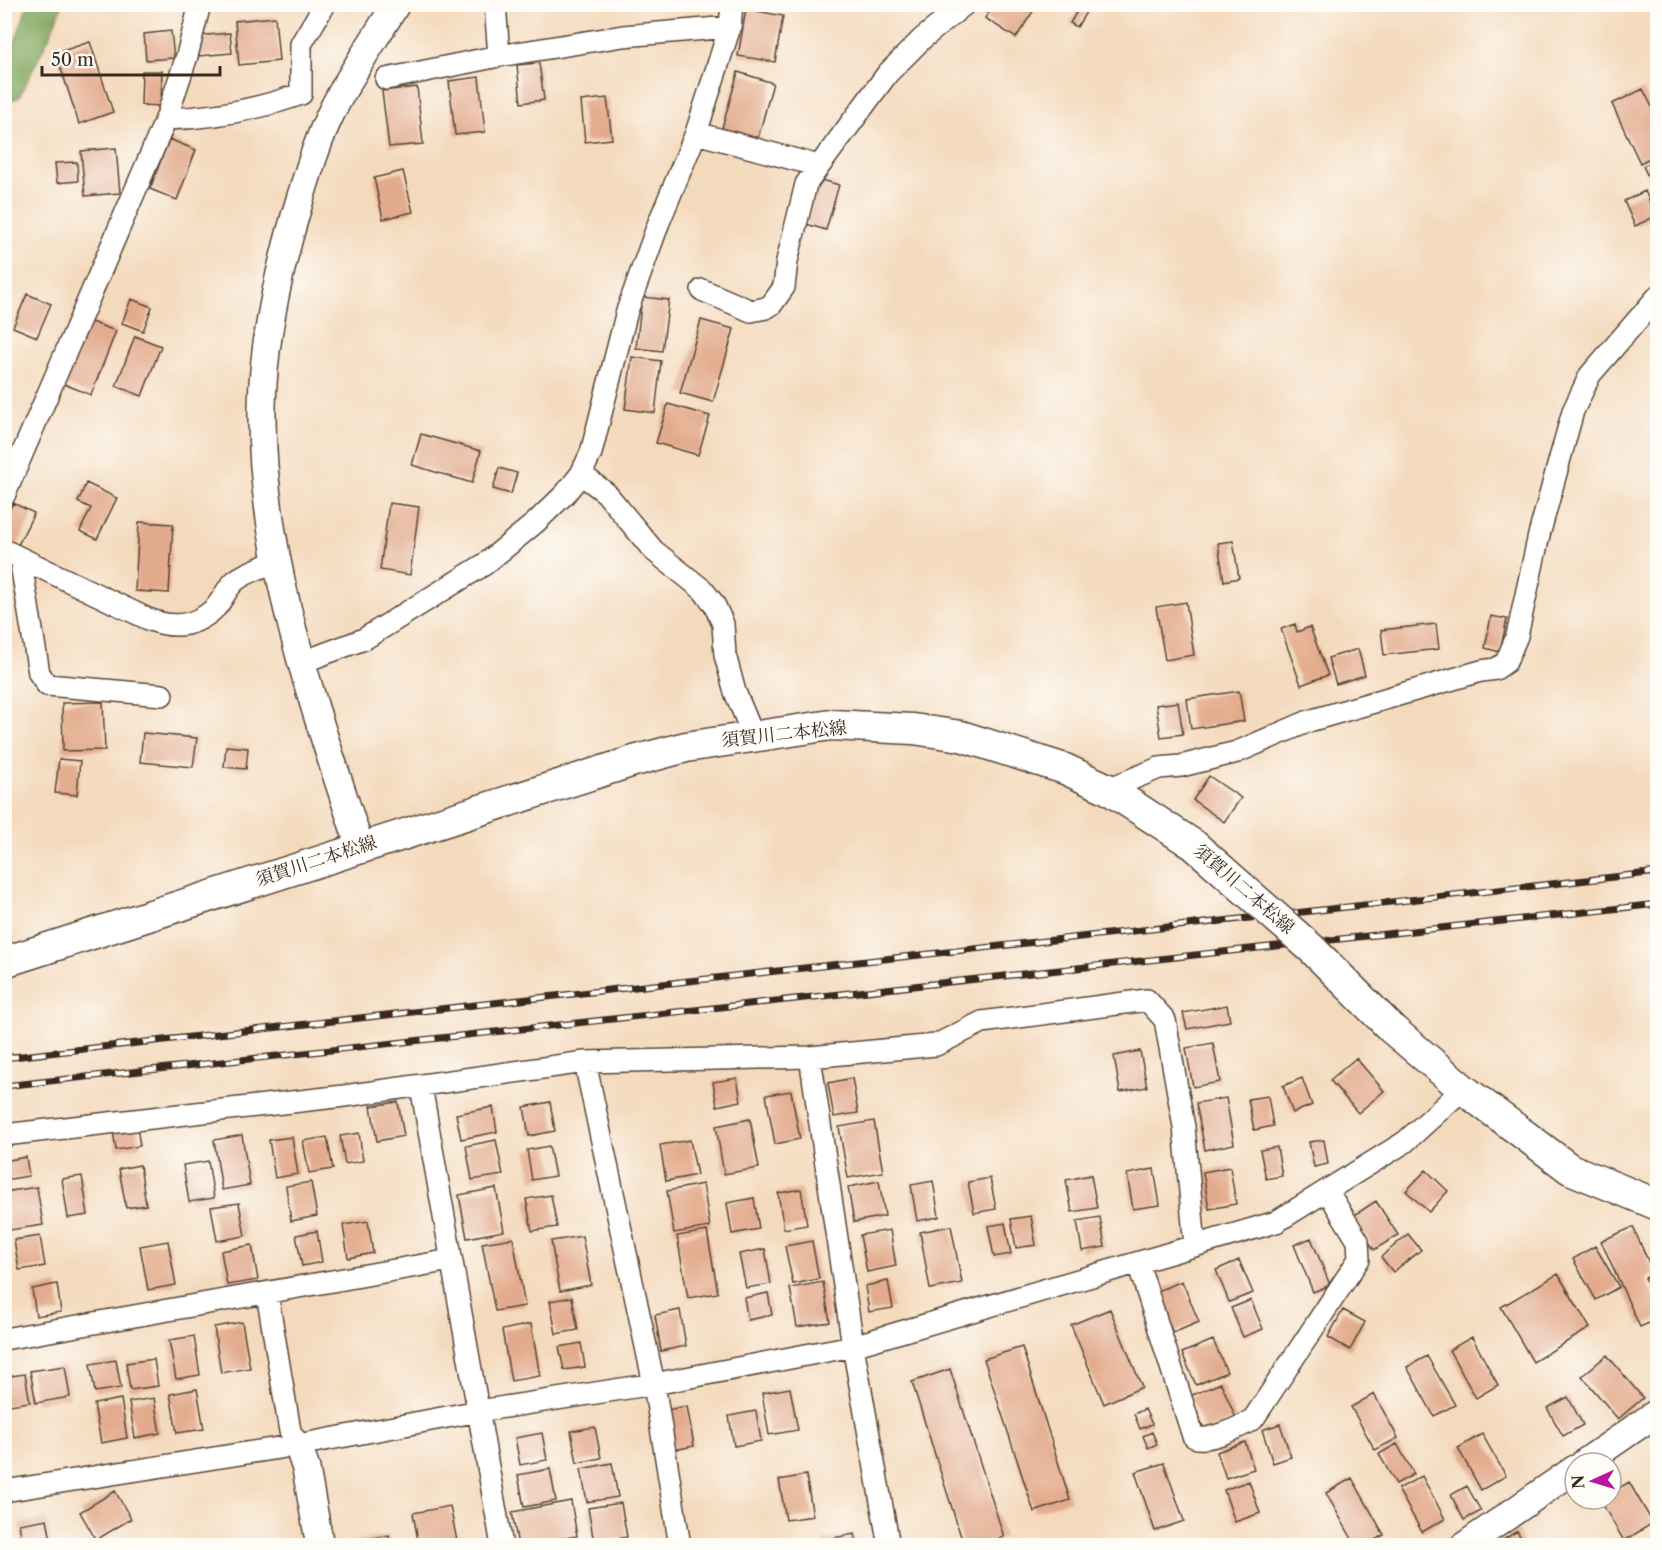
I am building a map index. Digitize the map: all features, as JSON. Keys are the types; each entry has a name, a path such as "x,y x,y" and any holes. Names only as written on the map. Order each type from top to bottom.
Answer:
{"main road":[{"name":"須賀川二本松線","path":"4,962 360,847 634,761 686,747 753,735 831,725 913,729 961,736 1065,769 1108,789 1194,845 1312,949 1392,1029 1463,1089 1570,1169 1658,1206"}],"street":[{"path":"4,496 166,119 187,56 200,4"},
{"path":"166,119 215,114 281,101 301,94 301,44 325,4"},
{"path":"360,847 300,663 277,561 266,483 262,407 267,334 281,262 313,158 333,110 396,4"},
{"path":"495,4 499,56"},
{"path":"300,663 364,639 484,564 535,523 580,474 591,453 627,311 659,222 696,133 730,27 732,4"},
{"path":"702,291 751,311 766,308 772,304 784,287 787,261 806,184 888,73 922,39 965,4"},
{"path":"386,79 499,56 623,36 730,27"},
{"path":"696,133 819,166"},
{"path":"1108,789 1159,768 1181,766 1237,752 1309,721 1481,671 1496,669 1506,662 1517,636 1539,535 1573,411 1590,375 1658,296"},
{"path":"580,474 606,494 653,550 703,590 714,604 723,624 725,655 735,692 753,735"},
{"path":"4,550 148,620 163,625 179,626 201,619 217,606 235,581 277,561"},
{"path":"24,560 21,570 39,673 47,685 162,695"},
{"path":"4,1136 421,1086 585,1062 810,1057 936,1046 982,1022 1146,1000 1165,1020 1184,1127 1195,1246"},
{"path":"810,1057 853,1346 889,1545"},
{"path":"585,1062 654,1384 680,1545"},
{"path":"421,1086 502,1545"},
{"path":"4,1491 298,1445 479,1411 654,1384 853,1346 1276,1222 1328,1192 1405,1142 1463,1089"},
{"path":"1138,1263 1193,1436 1202,1440 1237,1428 1254,1418 1359,1259 1358,1241 1328,1192"},
{"path":"4,1339 451,1260"},
{"path":"267,1293 290,1431 298,1445 306,1469 320,1545"},
{"path":"1601,1451 1658,1412"},
{"path":"1464,1545 1563,1477"}],"green space":[{"path":"28,4 62,5 50,35 19,97 5,103 5,59 11,54"}],"building":[{"path":"1081,4 1091,4 1077,27 1070,23"},
{"path":"994,5 1037,5 1016,38 985,18"},
{"path":"746,9 783,16 775,62 738,56"},
{"path":"275,17 279,61 239,65 235,21"},
{"path":"171,31 174,58 146,60 144,34"},
{"path":"230,33 232,53 198,56 196,36"},
{"path":"90,42 113,112 79,124 56,53"},
{"path":"539,63 544,100 521,103 517,65"},
{"path":"142,71 162,71 161,106 141,105"},
{"path":"738,72 773,83 758,138 722,128"},
{"path":"479,77 485,132 455,135 449,81"},
{"path":"417,87 423,144 389,147 382,91"},
{"path":"1643,89 1658,119 1658,154 1640,163 1612,104"},
{"path":"607,98 612,139 585,142 581,101"},
{"path":"169,139 196,150 177,200 150,189"},
{"path":"116,148 120,193 85,196 81,151"},
{"path":"1658,159 1658,197 1643,166"},
{"path":"77,162 78,181 57,183 55,163"},
{"path":"403,171 413,212 383,219 374,178"},
{"path":"819,179 839,185 826,230 806,224"},
{"path":"1645,191 1656,216 1635,226 1624,201"},
{"path":"27,294 51,304 37,337 13,327"},
{"path":"642,297 669,300 662,351 636,348"},
{"path":"131,299 152,307 143,331 122,323"},
{"path":"701,320 734,329 713,402 680,393"},
{"path":"88,321 116,331 91,395 64,384"},
{"path":"135,336 161,346 142,396 116,386"},
{"path":"632,357 661,361 655,413 625,409"},
{"path":"668,404 710,416 698,455 656,443"},
{"path":"421,434 481,451 472,483 412,465"},
{"path":"499,468 517,473 511,494 493,489"},
{"path":"86,483 117,498 97,539 80,531 91,508 78,502"},
{"path":"13,503 34,513 18,545 4,538 4,521"},
{"path":"389,503 419,507 410,575 380,570"},
{"path":"139,522 173,524 169,593 135,591"},
{"path":"1233,541 1239,578 1224,581 1218,543"},
{"path":"1186,602 1194,655 1165,660 1156,607"},
{"path":"1491,616 1507,619 1500,652 1485,648"},
{"path":"1295,624 1297,632 1310,627 1328,675 1301,685 1281,629"},
{"path":"1436,624 1439,649 1384,655 1381,630"},
{"path":"1358,649 1365,675 1336,684 1328,658"},
{"path":"1239,691 1244,721 1191,729 1187,699"},
{"path":"103,702 105,750 63,751 62,703"},
{"path":"1178,702 1183,734 1161,737 1156,705"},
{"path":"143,733 197,738 193,767 140,762"},
{"path":"226,746 248,748 246,769 224,767"},
{"path":"59,759 80,761 77,795 55,793"},
{"path":"1209,776 1241,798 1224,822 1193,800"},
{"path":"1227,1005 1230,1021 1187,1029 1183,1013"},
{"path":"1213,1043 1220,1082 1193,1087 1186,1048"},
{"path":"1140,1051 1147,1087 1120,1092 1114,1056"},
{"path":"1356,1058 1384,1091 1358,1113 1330,1080"},
{"path":"737,1078 741,1101 717,1106 713,1082"},
{"path":"852,1078 858,1113 834,1117 828,1083"},
{"path":"1302,1078 1312,1105 1293,1113 1283,1086"},
{"path":"791,1091 800,1139 775,1144 766,1095"},
{"path":"1268,1096 1273,1126 1254,1130 1248,1099"},
{"path":"1226,1098 1234,1144 1205,1150 1196,1103"},
{"path":"398,1102 404,1136 377,1141 371,1106"},
{"path":"550,1102 555,1131 529,1136 524,1107"},
{"path":"493,1107 497,1132 461,1139 456,1114"},
{"path":"750,1119 759,1168 724,1174 716,1126"},
{"path":"874,1121 883,1172 848,1178 839,1127"},
{"path":"137,1127 140,1146 116,1150 113,1131"},
{"path":"359,1133 363,1161 345,1164 340,1136"},
{"path":"242,1135 250,1185 222,1190 214,1140"},
{"path":"292,1137 298,1174 275,1178 269,1140"},
{"path":"327,1137 333,1169 309,1173 303,1141"},
{"path":"496,1140 503,1175 472,1180 466,1146"},
{"path":"690,1140 697,1175 666,1181 660,1145"},
{"path":"1324,1140 1328,1164 1314,1167 1309,1142"},
{"path":"549,1146 555,1176 532,1180 527,1150"},
{"path":"1277,1147 1282,1176 1266,1179 1260,1150"},
{"path":"26,1157 29,1176 4,1180 4,1161"},
{"path":"208,1161 214,1198 189,1202 183,1165"},
{"path":"140,1165 146,1205 126,1208 119,1169"},
{"path":"1230,1167 1236,1204 1209,1209 1203,1172"},
{"path":"1154,1169 1160,1205 1133,1209 1127,1174"},
{"path":"1426,1170 1448,1191 1429,1212 1406,1191"},
{"path":"1091,1175 1097,1208 1072,1212 1066,1180"},
{"path":"82,1176 88,1215 68,1218 62,1179"},
{"path":"990,1178 996,1209 974,1213 968,1182"},
{"path":"879,1181 885,1216 854,1222 848,1187"},
{"path":"933,1181 939,1217 917,1221 911,1185"},
{"path":"311,1182 317,1216 291,1221 286,1186"},
{"path":"703,1184 710,1227 674,1233 667,1191"},
{"path":"37,1187 43,1225 10,1230 4,1192"},
{"path":"496,1188 504,1231 467,1238 459,1195"},
{"path":"801,1189 807,1225 784,1229 778,1193"},
{"path":"551,1195 557,1227 532,1231 526,1199"},
{"path":"754,1198 759,1229 732,1234 727,1203"},
{"path":"1376,1201 1398,1235 1374,1250 1353,1216"},
{"path":"239,1203 245,1236 217,1241 211,1207"},
{"path":"1031,1216 1036,1245 1016,1248 1011,1219"},
{"path":"1100,1217 1105,1247 1082,1251 1077,1221"},
{"path":"368,1221 373,1253 348,1258 343,1225"},
{"path":"1005,1223 1011,1254 994,1257 988,1226"},
{"path":"951,1226 962,1283 930,1289 920,1232"},
{"path":"1633,1227 1654,1274 1645,1278 1658,1307 1658,1319 1640,1327 1601,1241"},
{"path":"890,1230 896,1266 867,1272 860,1235"},
{"path":"317,1231 322,1262 302,1266 296,1235"},
{"path":"707,1231 718,1293 688,1298 677,1236"},
{"path":"1408,1234 1421,1250 1393,1272 1381,1257"},
{"path":"40,1236 45,1266 19,1270 14,1240"},
{"path":"582,1236 591,1285 560,1291 551,1241"},
{"path":"513,1238 525,1306 495,1311 482,1243"},
{"path":"1311,1238 1330,1285 1313,1292 1294,1245"},
{"path":"168,1241 176,1285 148,1290 140,1246"},
{"path":"812,1241 819,1279 793,1284 785,1246"},
{"path":"252,1245 258,1280 227,1285 221,1251"},
{"path":"1595,1246 1619,1287 1596,1300 1573,1259"},
{"path":"765,1249 771,1284 746,1288 739,1254"},
{"path":"1239,1260 1253,1293 1229,1302 1216,1270"},
{"path":"1558,1274 1590,1328 1533,1362 1501,1307"},
{"path":"888,1281 893,1308 869,1312 865,1286"},
{"path":"1182,1281 1199,1322 1173,1333 1155,1292"},
{"path":"823,1282 830,1322 797,1327 790,1288"},
{"path":"57,1284 61,1312 36,1316 32,1289"},
{"path":"768,1293 772,1315 748,1320 744,1298"},
{"path":"572,1297 578,1330 556,1334 550,1301"},
{"path":"1251,1300 1263,1329 1243,1337 1231,1308"},
{"path":"1110,1309 1142,1387 1104,1404 1071,1325"},
{"path":"680,1310 686,1346 661,1351 655,1315"},
{"path":"1343,1310 1365,1322 1350,1350 1328,1337"},
{"path":"242,1322 250,1368 221,1373 214,1327"},
{"path":"531,1324 540,1376 511,1381 502,1330"},
{"path":"194,1336 200,1375 176,1379 169,1340"},
{"path":"1472,1337 1498,1385 1476,1398 1449,1350"},
{"path":"1213,1340 1227,1372 1196,1385 1182,1353"},
{"path":"581,1343 585,1367 564,1370 559,1347"},
{"path":"1022,1347 1070,1500 1034,1512 984,1359"},
{"path":"1607,1355 1643,1398 1618,1419 1582,1376"},
{"path":"1427,1356 1455,1405 1434,1416 1407,1367"},
{"path":"154,1359 158,1386 130,1390 126,1363"},
{"path":"116,1360 121,1388 95,1392 90,1364"},
{"path":"65,1366 70,1397 36,1403 30,1371"},
{"path":"950,1369 1004,1537 976,1546 964,1546 912,1382"},
{"path":"25,1374 30,1402 4,1406 4,1377"},
{"path":"1221,1383 1236,1418 1205,1431 1190,1396"},
{"path":"790,1388 798,1430 769,1435 762,1393"},
{"path":"197,1389 204,1429 177,1433 170,1394"},
{"path":"1374,1394 1398,1438 1375,1450 1351,1407"},
{"path":"1568,1397 1583,1425 1563,1436 1547,1408"},
{"path":"154,1398 160,1433 135,1438 129,1402"},
{"path":"121,1399 127,1438 101,1443 94,1404"},
{"path":"687,1406 694,1446 674,1450 667,1410"},
{"path":"1145,1409 1152,1424 1140,1429 1134,1414"},
{"path":"756,1411 761,1441 734,1446 729,1416"},
{"path":"1280,1424 1291,1457 1273,1463 1262,1430"},
{"path":"595,1427 601,1458 577,1463 571,1431"},
{"path":"1152,1432 1157,1444 1148,1448 1143,1436"},
{"path":"542,1433 547,1460 520,1465 515,1438"},
{"path":"1482,1434 1506,1476 1481,1490 1458,1448"},
{"path":"1245,1442 1254,1469 1226,1478 1217,1452"},
{"path":"1397,1444 1414,1474 1396,1484 1379,1454"},
{"path":"612,1463 618,1497 587,1502 581,1469"},
{"path":"1164,1463 1184,1521 1155,1531 1135,1472"},
{"path":"550,1469 556,1501 524,1507 518,1475"},
{"path":"806,1475 813,1516 786,1520 779,1480"},
{"path":"1422,1476 1445,1519 1422,1532 1398,1489"},
{"path":"1352,1478 1384,1535 1364,1546 1356,1546 1326,1493"},
{"path":"1249,1481 1260,1513 1235,1522 1224,1490"},
{"path":"1629,1482 1653,1523 1624,1541 1606,1511 1623,1511 1623,1486"},
{"path":"1467,1486 1481,1511 1464,1520 1451,1495"},
{"path":"115,1491 131,1519 96,1540 80,1512"},
{"path":"571,1501 577,1536 518,1546 512,1512"},
{"path":"621,1503 627,1537 594,1543 588,1508"},
{"path":"450,1506 458,1546 419,1546 413,1513"},
{"path":"47,1519 52,1546 23,1546 19,1524"},
{"path":"1517,1531 1526,1546 1498,1546 1497,1544"},
{"path":"854,1534 857,1546 823,1546 822,1540"},
{"path":"389,1535 391,1546 352,1546 351,1542"}],"railway":[{"path":"4,1058 1658,872"},
{"path":"4,1086 1658,904"}]}
